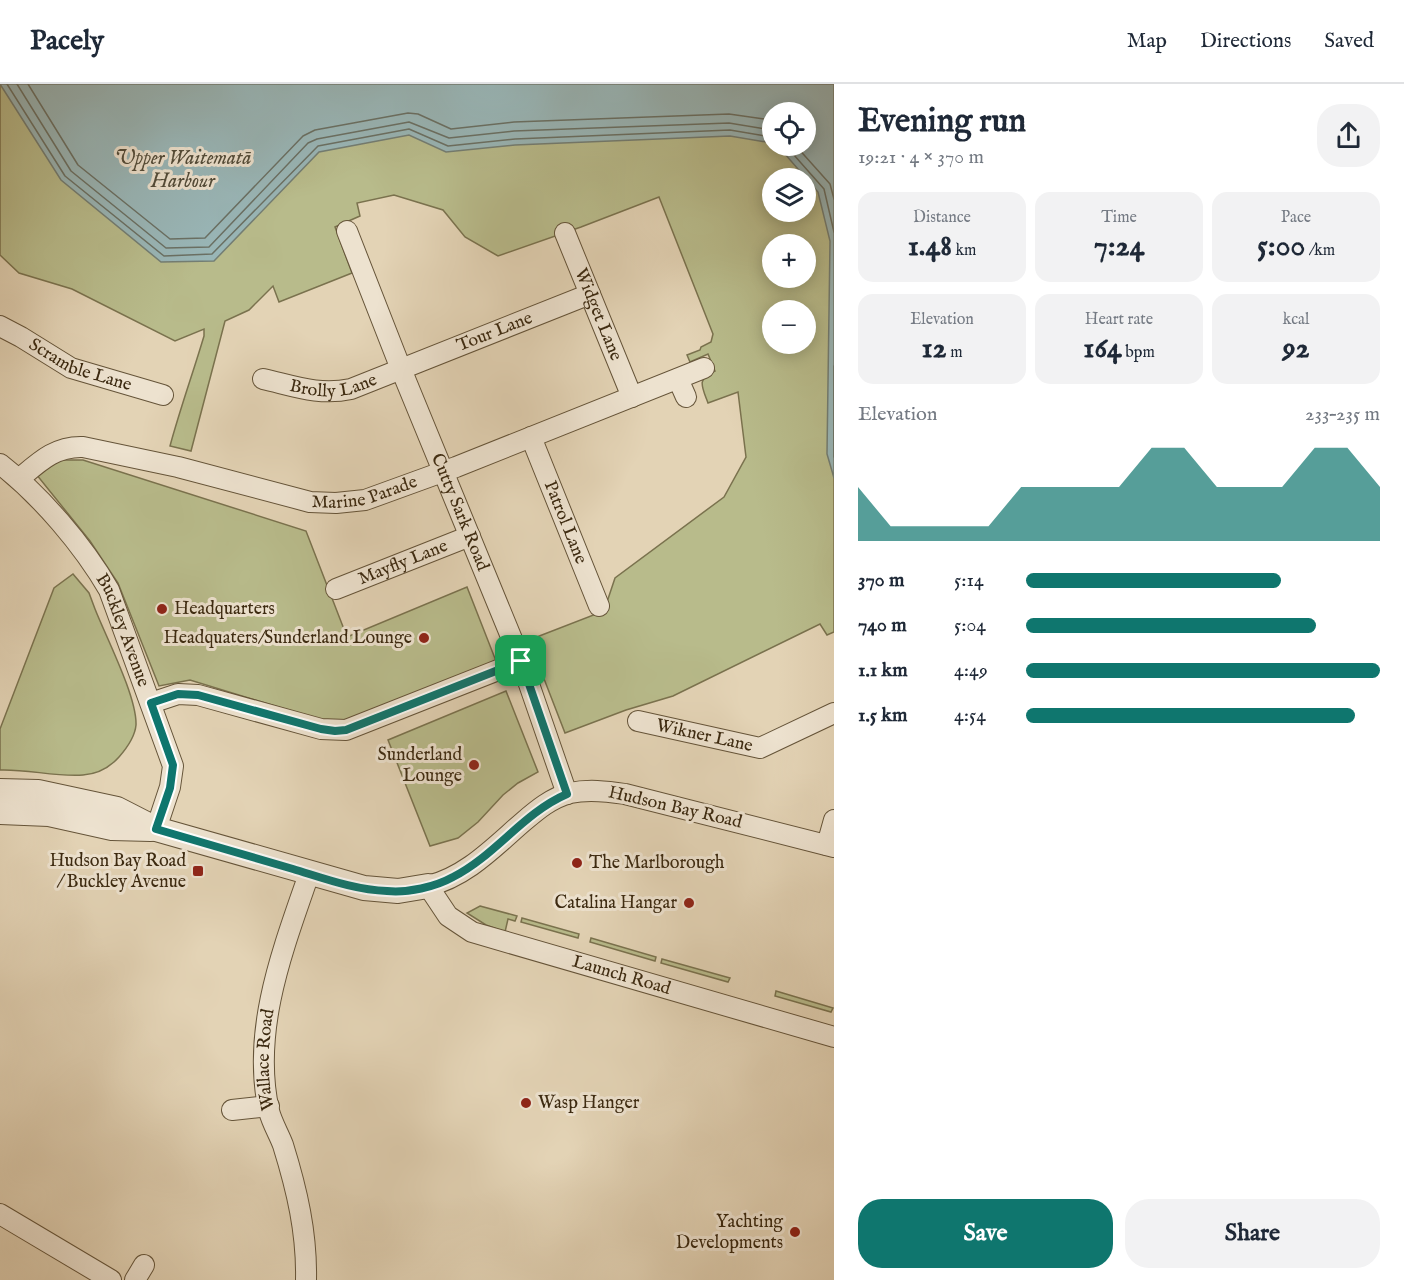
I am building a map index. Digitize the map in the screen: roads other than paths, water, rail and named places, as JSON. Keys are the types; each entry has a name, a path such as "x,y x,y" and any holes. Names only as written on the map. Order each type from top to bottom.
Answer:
{"street":[{"name":"Cutty Sark Road","path":"347,231 400,369 521,661 567,794"},
{"name":"Widget Lane","path":"565,233 632,397"},
{"name":"Tour Lane","path":"400,369 590,294"},
{"name":"Scramble Lane","path":"0,327 21,337 71,368 163,395"},
{"name":"Marine Parade","path":"19,479 50,454 74,446 98,449 178,467 310,502 336,503 365,500 443,472 632,397 682,388 704,368"},
{"name":"Brolly Lane","path":"263,379 320,393 334,393 351,389 400,369"},
{"name":"Patrol Lane","path":"531,437 599,606"},
{"name":"Buckley Avenue","path":"0,464 19,479 71,536 96,567 109,590 173,765 170,788 156,829"},
{"name":"Mayfly Lane","path":"336,589 470,536"},
{"path":"151,703 178,694 198,695 321,729 346,730 521,661"},
{"name":"Wikner Lane","path":"638,721 760,748 834,713"},
{"name":"Hudson Bay Road","path":"156,829 309,874 376,890 398,891 441,883 457,875 479,860 538,808 567,794 604,790 830,846"},
{"path":"0,791 38,792 117,809 156,829"},
{"path":"0,812 49,814 112,828 156,829"},
{"path":"830,846 834,820"},
{"name":"Wallace Road","path":"306,1280 306,1254 300,1203 269,1106 264,1059 270,1000 279,962 309,874"},
{"name":"Launch Road","path":"428,886 448,916 458,925 472,932 834,1037"},
{"path":"232,1110 269,1106"},
{"path":"0,1214 111,1280"}],"water":[{"name":"Upper Waitematā Harbour","path":"0,84 834,84 834,478 827,454 830,241 816,190 816,168 797,168 787,156 816,156 816,102 762,102 762,141 730,136 515,145 446,152 409,135 319,152 214,261 161,262 61,180"}],"place":[{"name":"Headquarters","path":"162,609"},
{"name":"Headquaters/Sunderland Lounge","path":"424,638"},
{"name":"Sunderland Lounge","path":"474,765"},
{"name":"The Marlborough","path":"577,863"},
{"name":"Hudson Bay Road / Buckley Avenue","path":"198,871"},
{"name":"Catalina Hangar","path":"689,903"},
{"name":"Wasp Hanger","path":"526,1103"},
{"name":"Yachting Developments","path":"795,1232"}]}
